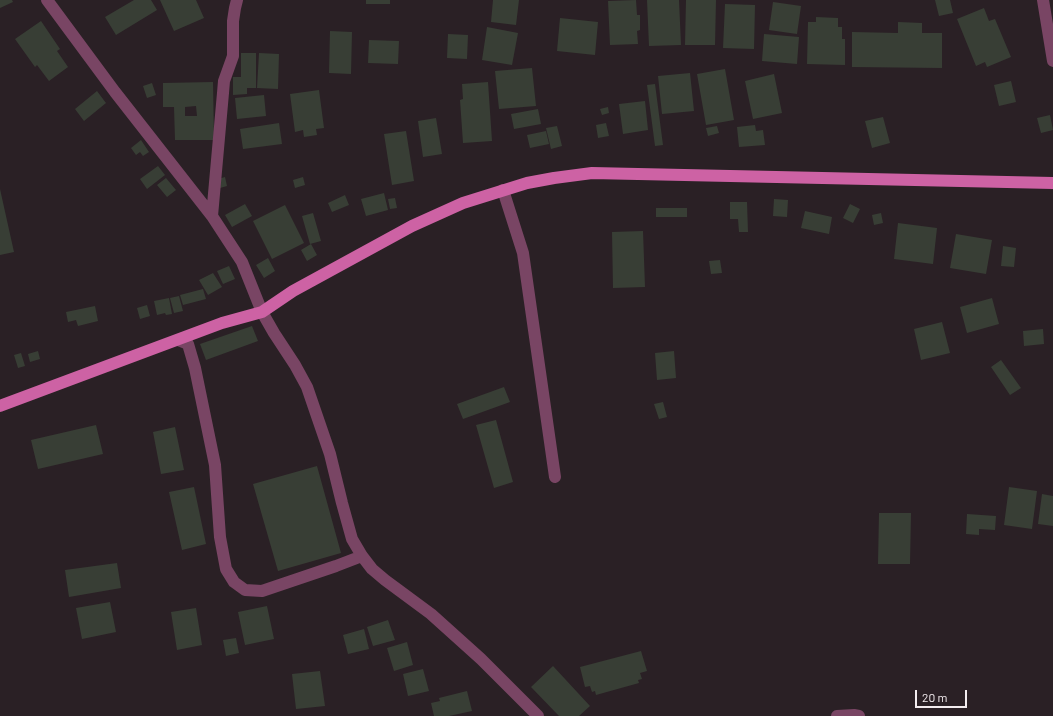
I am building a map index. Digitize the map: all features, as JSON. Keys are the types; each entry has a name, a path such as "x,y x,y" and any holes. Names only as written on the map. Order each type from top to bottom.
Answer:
{"main road":[{"path":"0,406 222,323 262,312 293,291 412,226 463,203 527,183 592,173 1053,183"}],"street":[{"path":"47,0 115,92 212,216 242,262 262,312 307,387 330,454 352,539 362,556 385,580 431,614 481,658 538,716"},
{"path":"212,216 223,93 226,75 233,56 233,14 238,0"},
{"path":"1043,0 1053,61"},
{"path":"503,190 523,253 555,477"},
{"path":"178,340 188,344 195,368 215,465 220,537 226,569 234,582 246,590 262,591 362,556"},
{"path":"836,716 859,716"}],"building":[{"path":"0,0 12,0 13,2 0,8"},
{"path":"134,0 151,0 157,10 116,35 105,17"},
{"path":"160,0 196,0 204,18 174,31"},
{"path":"366,0 390,0 390,4 366,4"},
{"path":"493,0 519,0 516,25 491,22"},
{"path":"636,0 637,15 640,15 640,30 637,31 638,44 610,45 608,1"},
{"path":"647,0 679,0 681,45 649,46"},
{"path":"686,0 716,0 715,45 685,45"},
{"path":"935,0 950,0 953,13 939,16"},
{"path":"773,2 801,6 797,34 769,30"},
{"path":"725,4 755,5 754,49 723,48"},
{"path":"984,8 989,21 995,19 1011,57 987,67 985,62 976,66 957,19"},
{"path":"816,17 838,18 838,27 842,27 842,39 845,39 845,65 807,64 808,22 816,22"},
{"path":"560,18 598,22 595,55 557,51"},
{"path":"41,21 60,49 57,51 68,67 49,81 37,65 35,67 15,39"},
{"path":"898,22 922,23 922,33 942,33 942,68 852,67 852,32 898,33"},
{"path":"487,27 518,33 512,65 482,60"},
{"path":"330,31 352,32 351,74 329,73"},
{"path":"448,34 468,35 467,59 447,58"},
{"path":"764,34 799,37 797,64 762,61"},
{"path":"369,40 399,41 398,64 368,63"},
{"path":"241,53 256,53 256,88 247,88 247,94 233,95 233,77 241,77"},
{"path":"259,53 279,54 278,89 257,88"},
{"path":"532,68 536,106 499,109 495,71"},
{"path":"725,69 734,120 706,125 697,74"},
{"path":"690,73 694,111 662,114 658,76"},
{"path":"774,74 782,113 753,119 745,81"},
{"path":"1011,81 1016,102 999,106 994,85"},
{"path":"213,82 214,140 175,140 174,107 163,107 163,83","holes":["196,106 197,116 185,116 185,107"]},
{"path":"488,82 492,141 463,143 460,100 463,99 462,84"},
{"path":"152,83 156,95 147,98 143,86"},
{"path":"655,84 663,145 655,146 647,85"},
{"path":"319,90 324,128 316,129 317,135 304,137 303,130 295,132 290,94"},
{"path":"97,91 106,103 84,121 75,109"},
{"path":"264,95 266,116 237,119 235,98"},
{"path":"645,101 648,130 623,134 619,104"},
{"path":"608,107 609,113 602,115 600,109"},
{"path":"538,109 541,124 514,129 511,114"},
{"path":"1050,115 1053,130 1041,133 1037,118"},
{"path":"883,117 890,143 872,148 865,121"},
{"path":"436,118 442,154 423,157 418,121"},
{"path":"279,123 282,144 243,149 240,129"},
{"path":"606,123 609,136 598,138 596,125"},
{"path":"755,125 756,131 763,130 765,145 739,147 737,127"},
{"path":"557,126 562,146 551,149 546,128"},
{"path":"717,126 719,133 708,136 706,128"},
{"path":"406,131 414,181 392,185 384,134"},
{"path":"546,131 549,144 530,148 527,135"},
{"path":"141,140 149,152 143,156 140,152 136,155 131,148"},
{"path":"158,166 165,175 147,189 140,179"},
{"path":"225,177 227,186 220,188 218,179"},
{"path":"303,177 305,185 295,188 293,180"},
{"path":"166,178 176,190 167,197 157,185"},
{"path":"0,189 14,252 0,255"},
{"path":"384,193 388,210 366,216 361,199"},
{"path":"345,195 349,205 332,212 328,203"},
{"path":"395,198 397,208 390,209 388,199"},
{"path":"774,199 788,200 787,217 773,216"},
{"path":"730,202 747,202 748,232 739,232 738,219 730,219"},
{"path":"245,204 252,216 232,227 225,215"},
{"path":"850,204 860,209 853,223 843,218"},
{"path":"285,205 304,243 272,259 253,221"},
{"path":"656,208 687,208 687,217 656,217"},
{"path":"805,211 832,217 829,234 801,228"},
{"path":"313,213 321,241 310,244 302,216"},
{"path":"881,213 883,223 874,225 872,215"},
{"path":"898,223 937,228 933,264 894,259"},
{"path":"643,231 645,287 613,288 612,232"},
{"path":"956,234 992,240 986,274 950,268"},
{"path":"311,244 317,255 307,261 301,250"},
{"path":"1003,246 1016,248 1014,267 1001,266"},
{"path":"268,258 275,271 264,278 256,265"},
{"path":"720,260 722,273 711,274 709,261"},
{"path":"229,266 235,279 223,284 217,271"},
{"path":"213,273 222,287 208,295 199,280"},
{"path":"203,289 206,299 183,305 180,295"},
{"path":"179,296 183,311 174,313 170,298"},
{"path":"169,298 172,314 166,315 165,313 157,315 154,301"},
{"path":"992,298 999,324 967,333 960,307"},
{"path":"147,305 150,316 140,319 137,308"},
{"path":"95,306 98,321 78,326 76,320 68,322 66,312"},
{"path":"942,322 950,353 921,360 914,329"},
{"path":"252,326 258,341 206,360 200,344"},
{"path":"1043,329 1044,344 1024,346 1023,331"},
{"path":"38,351 40,359 30,362 28,354"},
{"path":"674,351 676,378 657,380 655,353"},
{"path":"21,353 25,366 18,368 14,355"},
{"path":"1001,360 1021,388 1010,395 991,367"},
{"path":"504,387 510,402 463,419 457,404"},
{"path":"663,402 667,417 659,419 654,404"},
{"path":"496,420 513,482 494,488 476,425"},
{"path":"96,425 103,454 38,469 31,440"},
{"path":"175,427 184,470 161,474 153,432"},
{"path":"317,466 341,553 278,571 253,484"},
{"path":"194,487 206,544 182,550 169,492"},
{"path":"1009,487 1037,491 1032,529 1004,525"},
{"path":"1042,494 1053,496 1053,526 1038,524"},
{"path":"879,513 911,513 910,564 878,564"},
{"path":"967,514 996,516 995,530 979,529 979,535 966,534"},
{"path":"117,563 121,588 69,597 65,570"},
{"path":"110,602 116,632 82,639 76,608"},
{"path":"267,606 274,639 245,645 238,612"},
{"path":"196,608 202,645 177,650 171,612"},
{"path":"388,620 395,640 373,646 367,627"},
{"path":"364,629 369,649 348,654 343,635"},
{"path":"236,638 239,653 226,656 223,640"},
{"path":"407,642 413,665 394,671 387,648"},
{"path":"641,651 647,671 640,673 642,679 638,680 639,683 596,695 595,691 592,692 590,686 585,687 580,667"},
{"path":"553,666 590,706 579,716 559,716 531,687"},
{"path":"423,669 429,691 408,696 403,674"},
{"path":"320,671 325,706 296,709 292,674"},
{"path":"467,691 472,711 449,716 434,716 431,703 440,701 439,698"}]}
